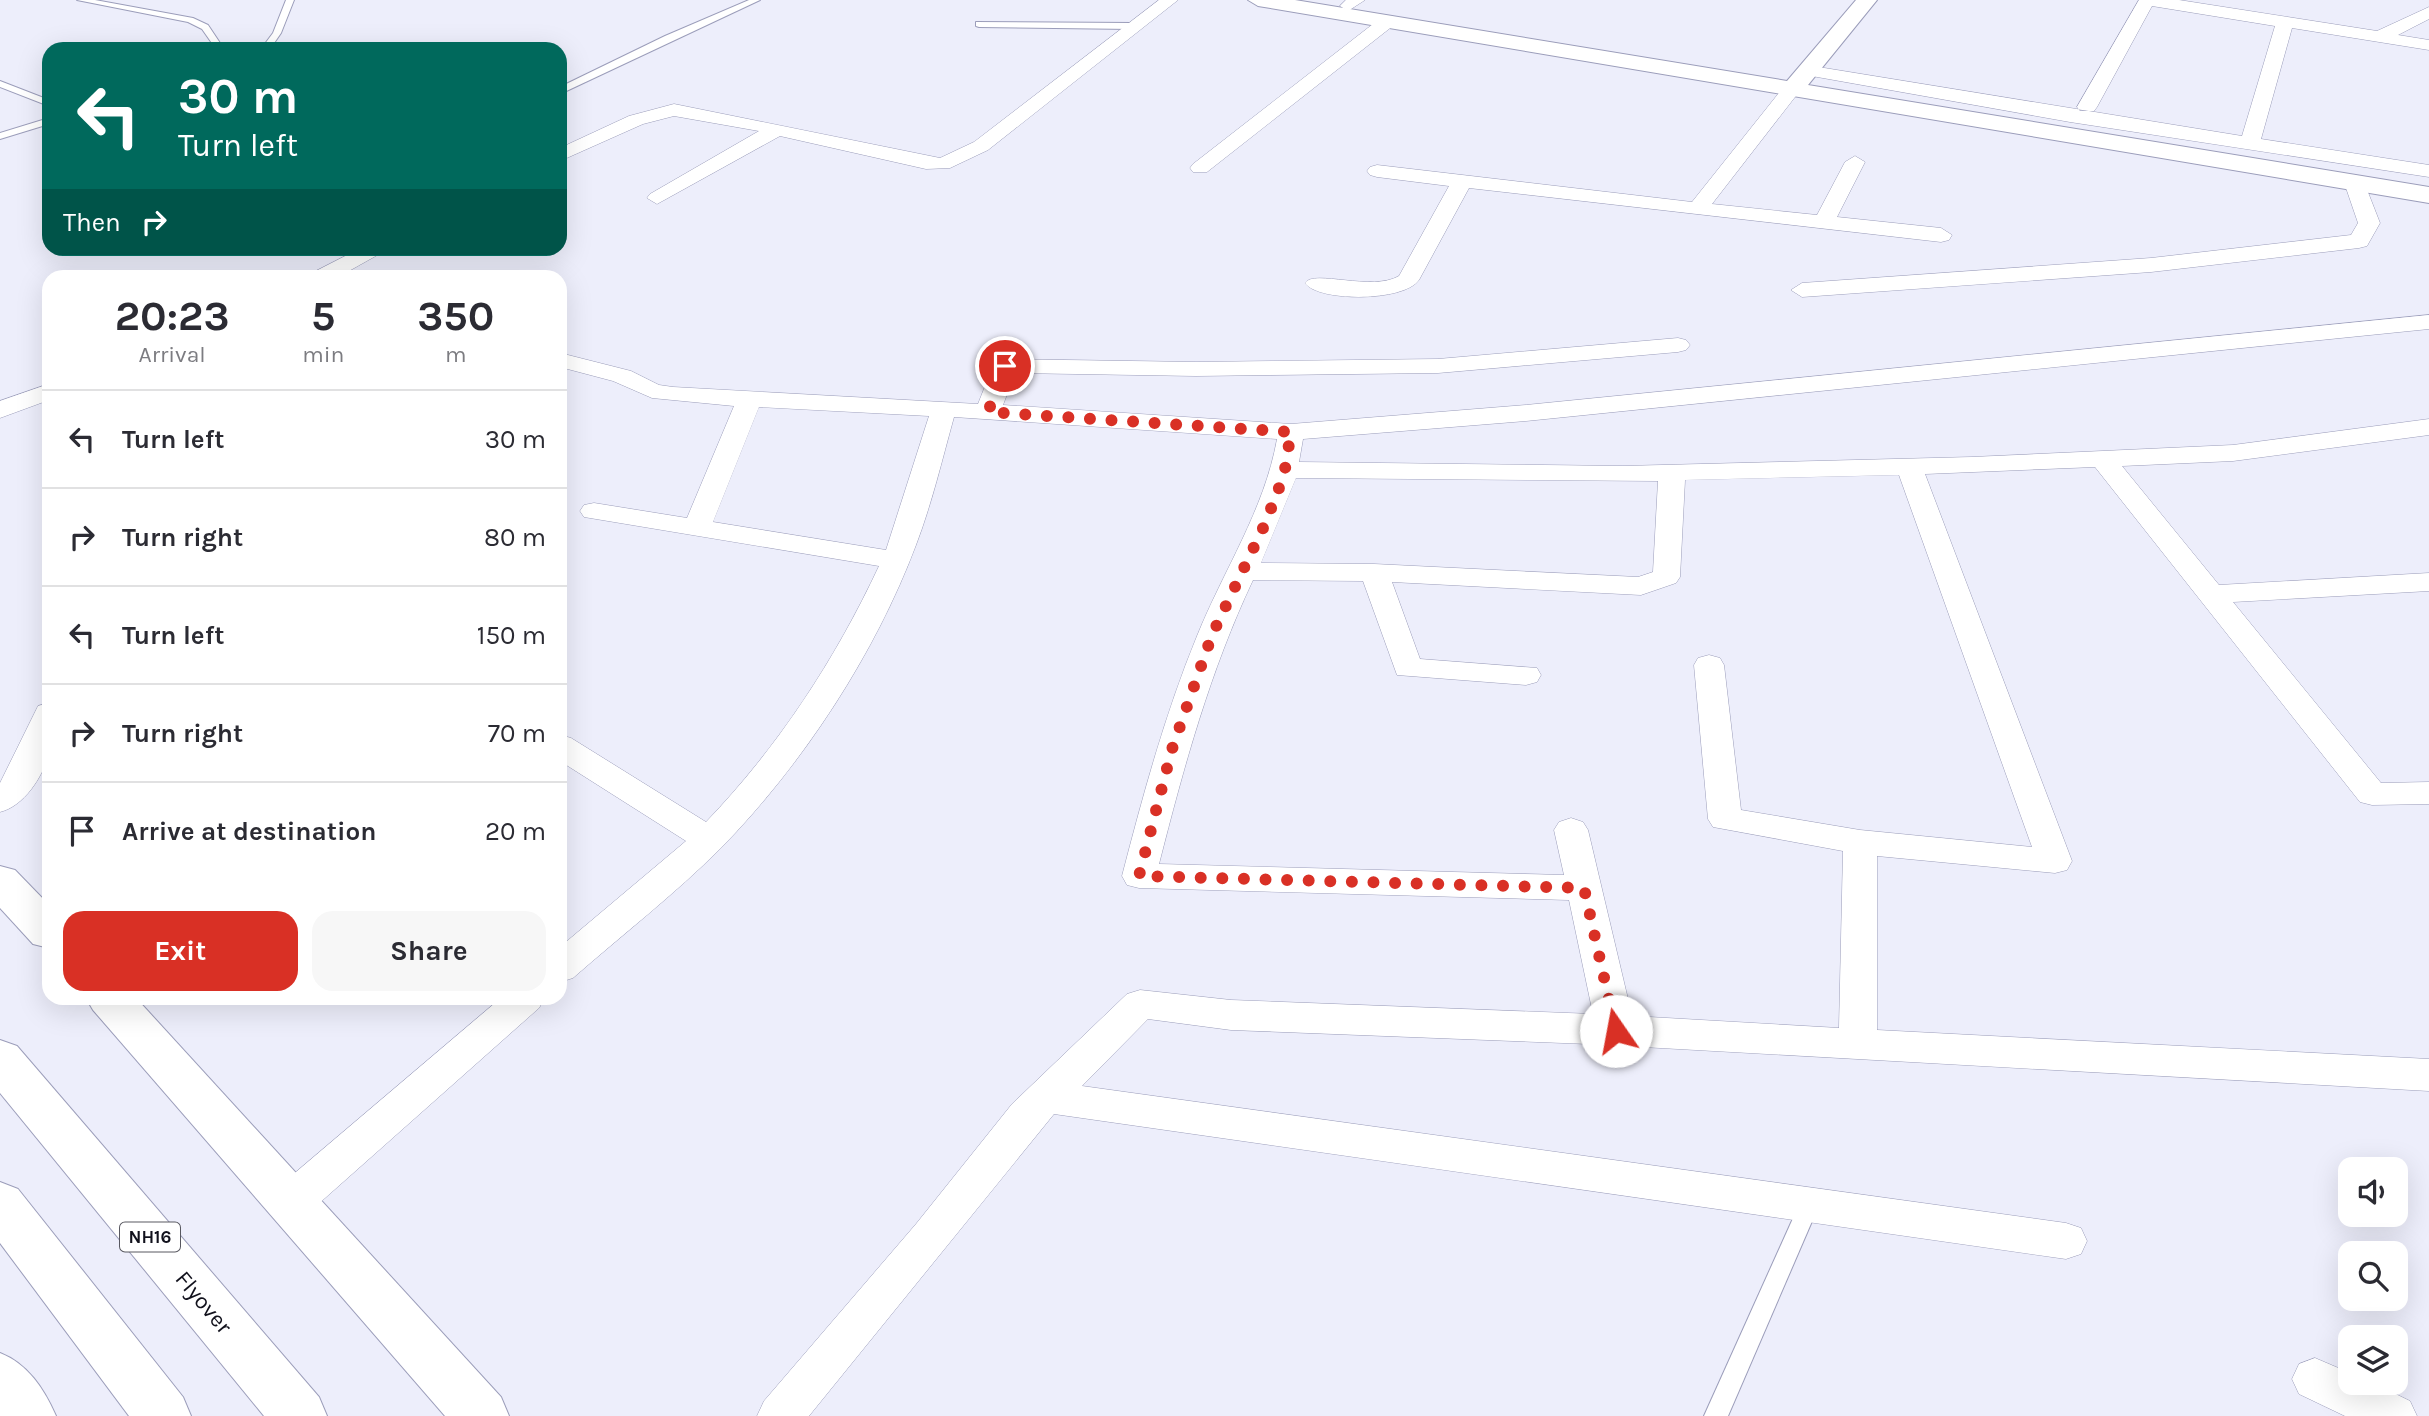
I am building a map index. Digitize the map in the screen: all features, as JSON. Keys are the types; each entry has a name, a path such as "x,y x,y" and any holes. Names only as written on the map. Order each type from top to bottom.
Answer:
{"main road":[{"path":"1258,0 1388,21 1800,78 2429,195"},
{"path":"1312,0 1353,3 2429,183"},
{"path":"1800,78 1867,0"},
{"path":"0,881 42,925"},
{"path":"115,1005 481,1416"},
{"name":"Flyover","path":"0,1059 299,1416"},
{"path":"0,1204 163,1416"},
{"path":"0,1379 27,1416"}],"street":[{"path":"567,152 661,111 690,112 926,163 943,164 981,146 1132,26 1170,0"},
{"path":"2087,107 2147,0 2178,2 2429,45"},
{"path":"2380,37 2429,12"},
{"path":"1200,168 1388,21"},
{"path":"2250,143 2285,22"},
{"path":"1697,209 1800,78 2429,171"},
{"path":"657,198 777,129"},
{"path":"1824,222 1855,162"},
{"path":"1377,171 1697,209 1941,234"},
{"path":"1316,283 1375,291 1401,286 1408,281 1462,181"},
{"path":"1802,290 2151,265 2359,241 2369,223 2354,182"},
{"path":"336,270 363,256"},
{"path":"567,362 622,376 652,391 673,395 944,409 1291,432 1526,413 2429,322"},
{"path":"988,412 1005,366 1196,369 1438,366 1678,345"},
{"path":"0,410 42,394"},
{"path":"697,528 750,398"},
{"path":"567,962 708,839 746,798 821,697 870,613 896,560 944,409"},
{"path":"1285,470 1472,475 1909,467 2232,453 2429,427"},
{"path":"1291,432 1285,470 1265,524 1212,635 1172,749 1139,876 1584,888"},
{"path":"2102,459 2372,794 2429,793"},
{"path":"1709,665 1725,819 1860,842 2055,861 1909,467"},
{"path":"1242,571 1374,573 1641,586 1657,583 1666,577 1669,564 1672,473"},
{"path":"594,511 896,560"},
{"path":"1374,573 1408,668 1526,675"},
{"path":"2211,594 2429,582"},
{"path":"0,801 14,789 42,731"},
{"path":"567,750 708,839"},
{"path":"1571,830 1616,1031"},
{"path":"1858,1046 1860,842"},
{"path":"780,1416 931,1237 1026,1116 1140,1004 1231,1015 1616,1031 2429,1075"},
{"path":"290,1202 518,1005"},
{"path":"1046,1097 2066,1241"},
{"path":"2315,1379 2394,1416"}],"lane":[{"path":"81,0 190,20 205,27 215,42"},
{"path":"270,42 277,33 290,0"},
{"path":"567,88 668,38 756,0"},
{"path":"979,24 1132,26"},
{"path":"0,83 42,100"},
{"path":"0,136 42,123"},
{"path":"1716,1416 1810,1205"}],"route":[{"path":"1005,366 988,412 1291,432 1284,475 1265,524 1212,635 1172,749 1139,876 1584,888 1616,1031"}]}
